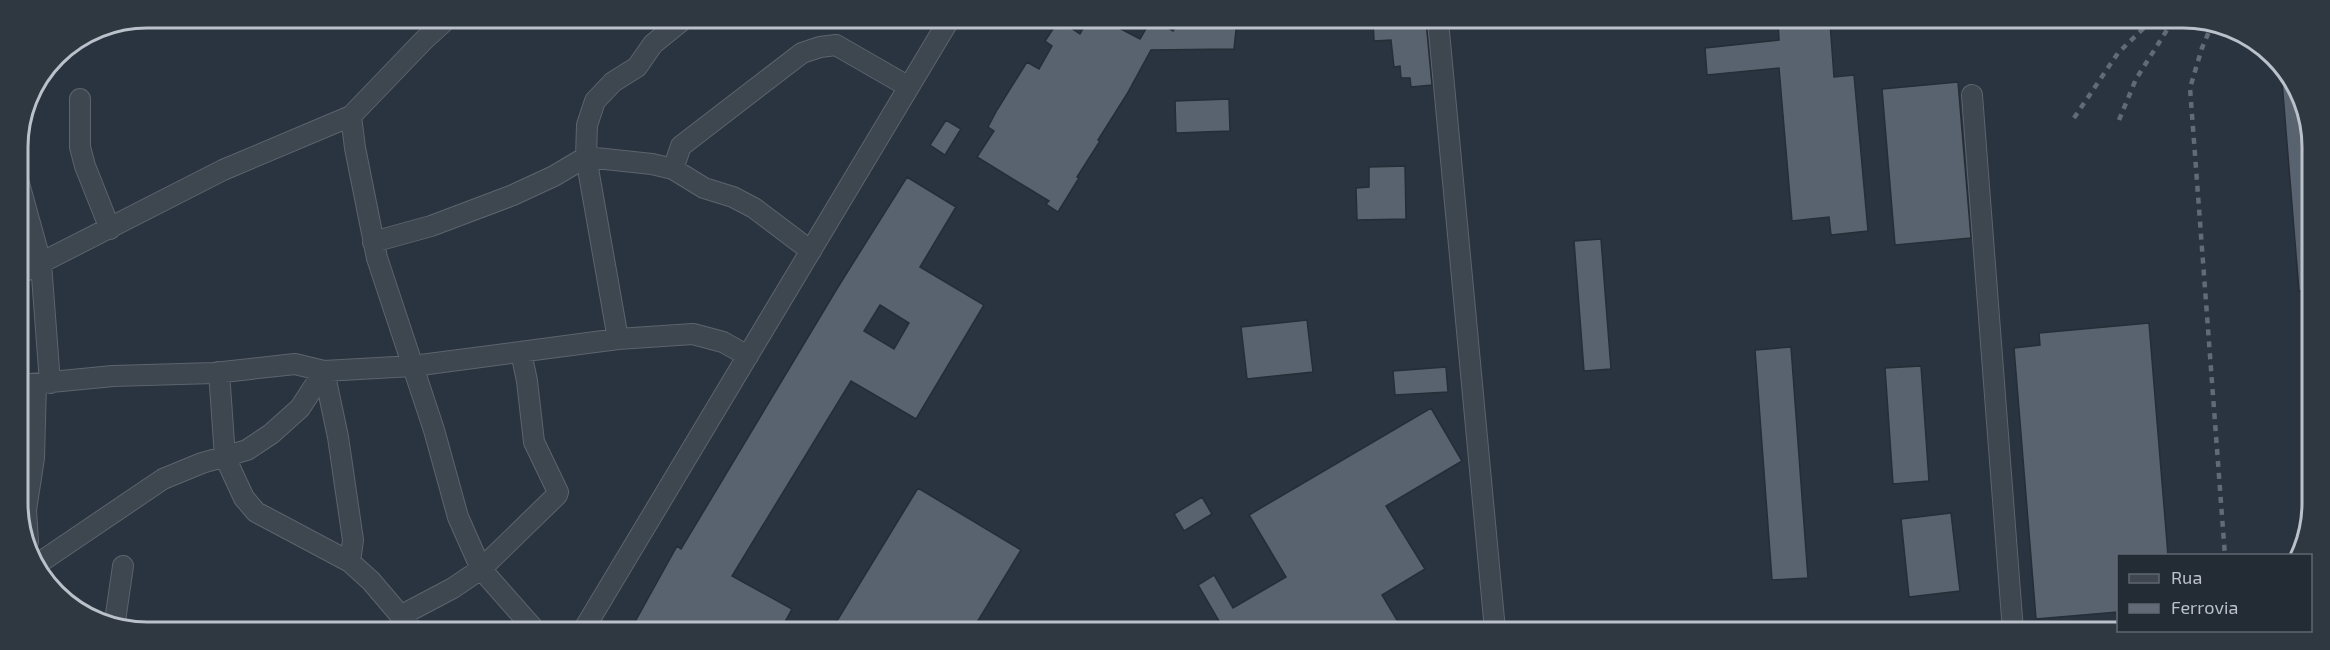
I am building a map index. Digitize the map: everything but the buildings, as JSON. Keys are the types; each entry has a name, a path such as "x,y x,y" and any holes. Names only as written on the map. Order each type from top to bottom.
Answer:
{"street":[{"path":"1439,28 1494,621"},
{"path":"29,269 223,170 351,117 436,29"},
{"path":"618,339 586,157 588,125 595,101 613,82 637,67 652,44 672,29"},
{"path":"588,622 944,29"},
{"path":"673,169 681,146 802,53 836,45 909,87"},
{"path":"1972,95 2012,621"},
{"path":"80,99 80,147 85,166 110,229"},
{"path":"351,117 374,242 458,517 481,568 529,622"},
{"path":"374,242 431,226 513,195 554,176 586,157 651,164 673,169 704,188 733,197 754,208 811,251"},
{"path":"28,497 34,458 41,263 29,219"},
{"path":"35,384 113,376 219,372 295,364 324,371 413,366 618,339 693,334 723,342 748,356"},
{"path":"405,622 481,568 537,517 558,492 534,442 521,352"},
{"path":"43,560 163,479 202,462 247,450 271,434 300,408 324,371"},
{"path":"324,371 338,437 352,540 350,562"},
{"path":"219,372 225,457 244,498 256,512 350,562 371,581 405,622"},
{"path":"116,617 123,566"}],"railway":[{"path":"2074,118 2118,53 2144,28"},
{"path":"2119,120 2136,79 2168,28"},
{"path":"2209,32 2190,88 2225,554"}]}
